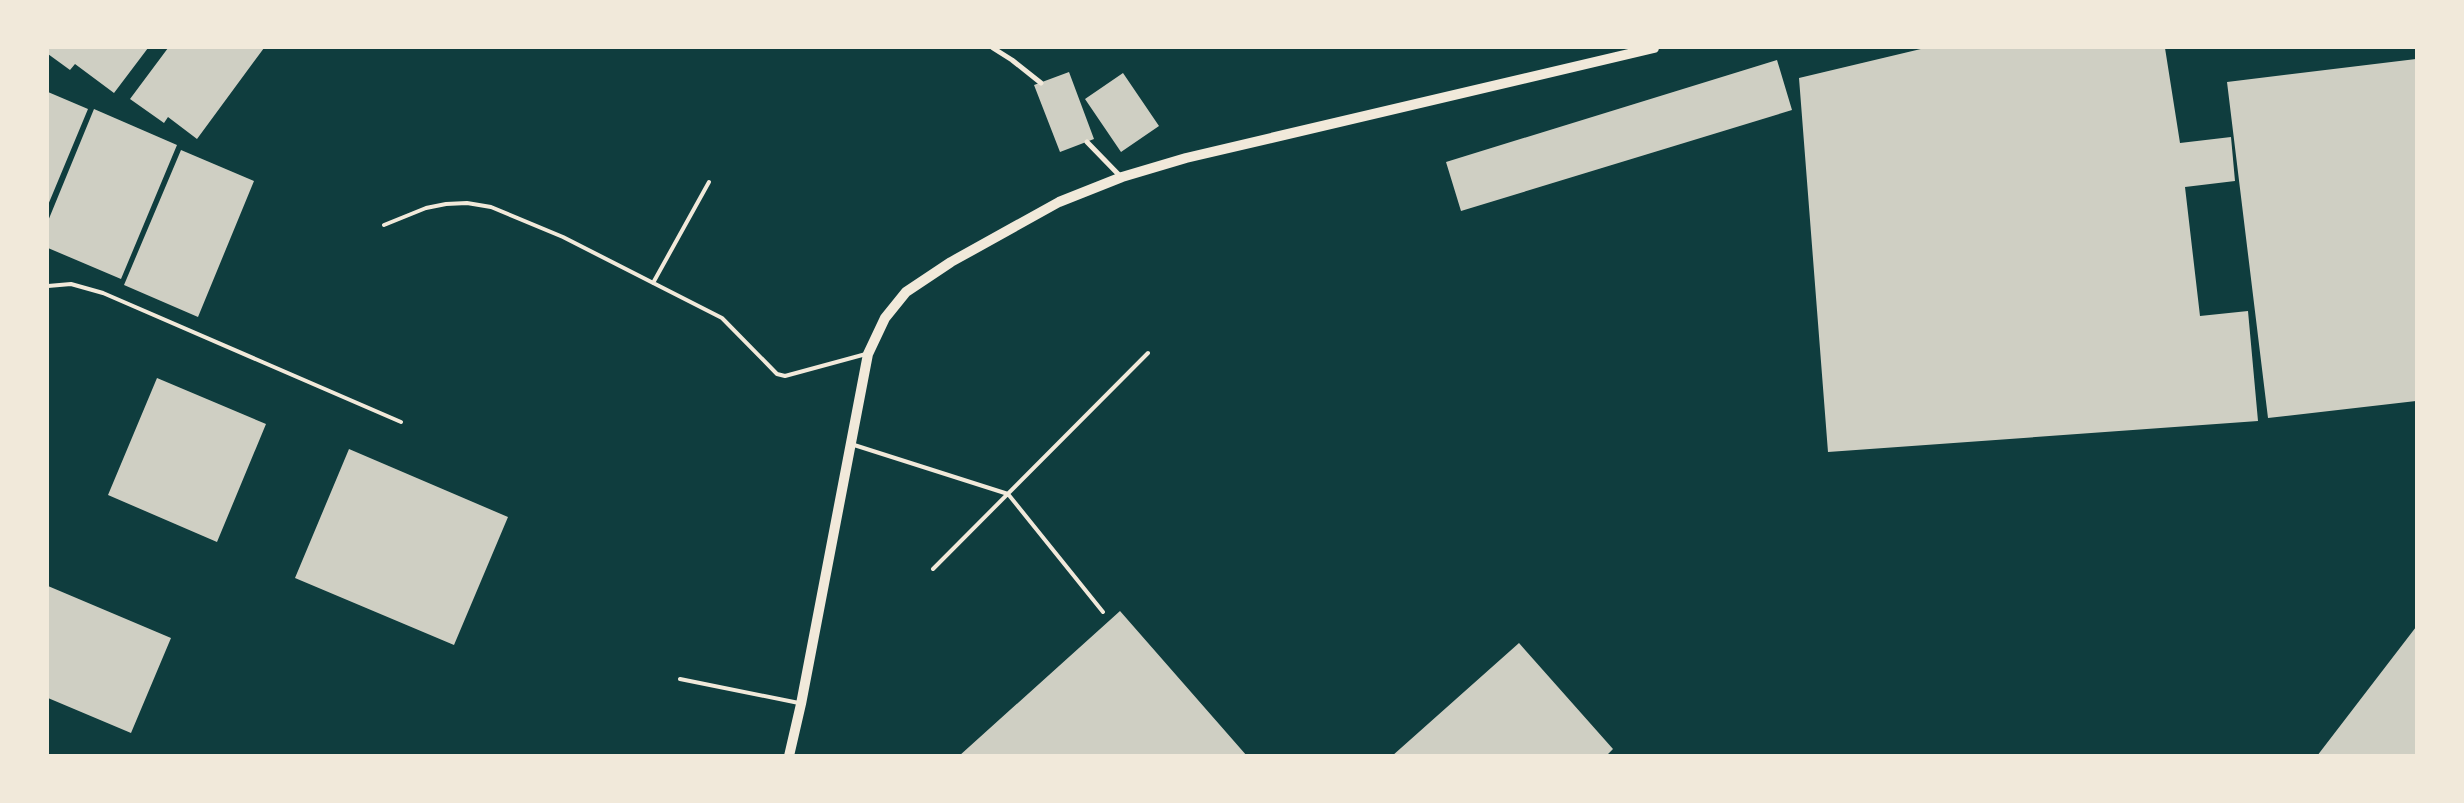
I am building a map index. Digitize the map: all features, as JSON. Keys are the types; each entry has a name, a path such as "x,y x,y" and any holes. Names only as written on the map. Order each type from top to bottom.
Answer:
{"main road":[{"path":"789,756 801,704 868,354 885,318 906,292 951,262 1059,202 1122,177 1186,158 1654,48"}],"street":[{"path":"993,48 1041,83"},
{"path":"1087,142 1122,177"}],"lane":[{"path":"653,283 709,182"},
{"path":"384,225 426,208 446,204 467,203 491,207 563,237 722,318 771,369 784,376 868,354"},
{"path":"48,286 71,284 103,292 401,422"},
{"path":"933,569 1148,353"},
{"path":"851,444 1008,494 1103,612"},
{"path":"680,679 801,704"}],"building":[{"path":"49,48 148,48 114,93 75,64 70,70 48,54"},
{"path":"168,48 264,48 197,139 168,117 164,123 130,99"},
{"path":"1925,48 2165,48 2180,143 2231,137 2235,181 2185,187 2200,316 2248,311 2258,421 1828,452 1799,78"},
{"path":"2416,59 2416,401 2268,418 2227,82"},
{"path":"1777,60 1792,110 1461,211 1446,162"},
{"path":"1069,72 1094,139 1060,152 1034,85"},
{"path":"1123,73 1159,126 1121,152 1085,99"},
{"path":"48,92 88,109 48,205"},
{"path":"94,109 177,145 121,279 48,248 48,221"},
{"path":"181,150 254,181 198,317 124,285"},
{"path":"157,378 266,424 217,542 108,495"},
{"path":"349,449 508,517 454,645 295,578"},
{"path":"48,586 171,638 131,733 48,698"},
{"path":"1120,611 1247,756 959,756"},
{"path":"2416,627 2416,756 2317,756"},
{"path":"1519,643 1613,749 1606,756 1392,756"}]}
